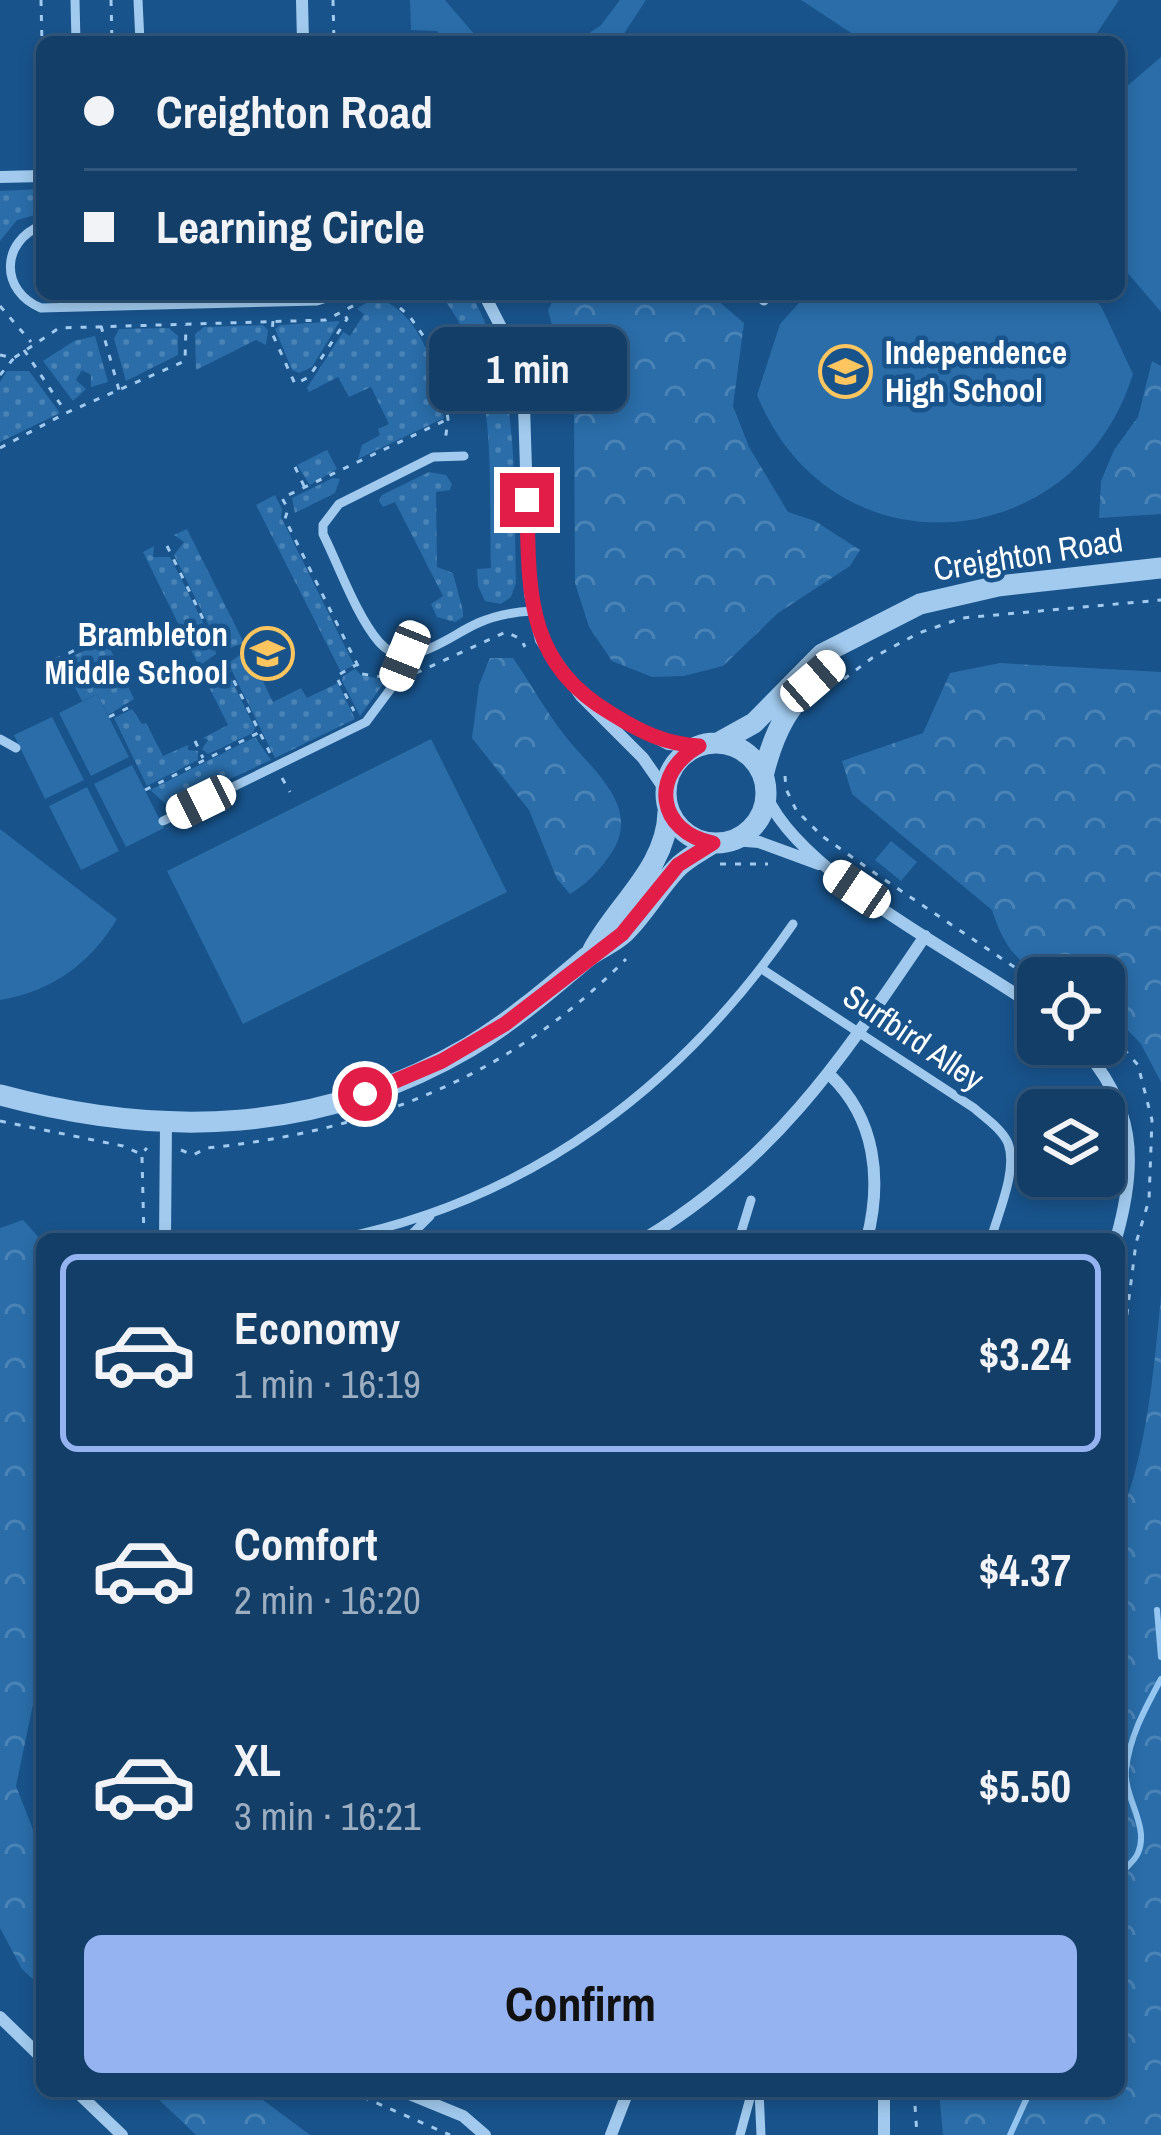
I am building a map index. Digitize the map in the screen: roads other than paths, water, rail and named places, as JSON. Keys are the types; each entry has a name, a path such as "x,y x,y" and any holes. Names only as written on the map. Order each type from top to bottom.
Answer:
{"street":[{"path":"302,0 303,36"},
{"path":"0,177 36,176"},
{"path":"487,300 510,345 524,406 532,611 541,640 581,696 643,758 686,833 721,850 759,842 820,864"},
{"name":"Creighton Road","path":"590,956 608,922 660,852 668,832 667,801 675,764 754,723 822,654 895,615 957,593 1161,568"},
{"name":"Creighton Road","path":"0,1095 111,1120 166,1124 259,1118 365,1094 467,1048 622,934 678,865 721,850 756,823 772,736 787,709 844,645"},
{"path":"581,696 668,744 708,744 746,753 787,829 820,864 1017,996"},
{"path":"653,1233 761,1150 830,1075 925,936"},
{"path":"1096,1065 1125,1118 1130,1173 1117,1233"},
{"path":"830,1075 865,1123 876,1185 868,1233"},
{"path":"165,1233 166,1124"},
{"path":"3,2026 36,2053"},
{"path":"82,2097 122,2135"},
{"path":"417,2097 463,2116 485,2135"},
{"path":"611,2135 626,2097"},
{"path":"884,2097 884,2135"}],"lane":[{"path":"75,0 76,36"},
{"path":"138,0 140,36"},
{"path":"36,229 17,240 7,261 12,286 29,304 41,308 320,300"},
{"path":"464,456 433,457 339,504 323,525 323,534 374,635 392,653 405,656 480,622 532,611"},
{"path":"163,821 366,722 380,706 405,656"},
{"path":"0,739 16,748"},
{"path":"359,1233 434,1212 518,1176 597,1128 686,1055 762,969 793,923"},
{"name":"Surfbird Alley","path":"762,969 974,1108 1008,1144 1010,1162 992,1233"},
{"path":"742,1233 751,1199"},
{"path":"413,1233 434,1212"},
{"path":"740,2135 754,2097"},
{"path":"757,2097 761,2135"}],"waterway":[{"path":"1157,1610 1161,1657"},
{"path":"1125,1869 1141,1843 1126,1780 1128,1757 1161,1679"},
{"path":"1010,2135 1027,2097"}],"place":[{"name":"Independence High School","path":"846,371"},
{"name":"Brambleton Middle School","path":"267,653"}]}
